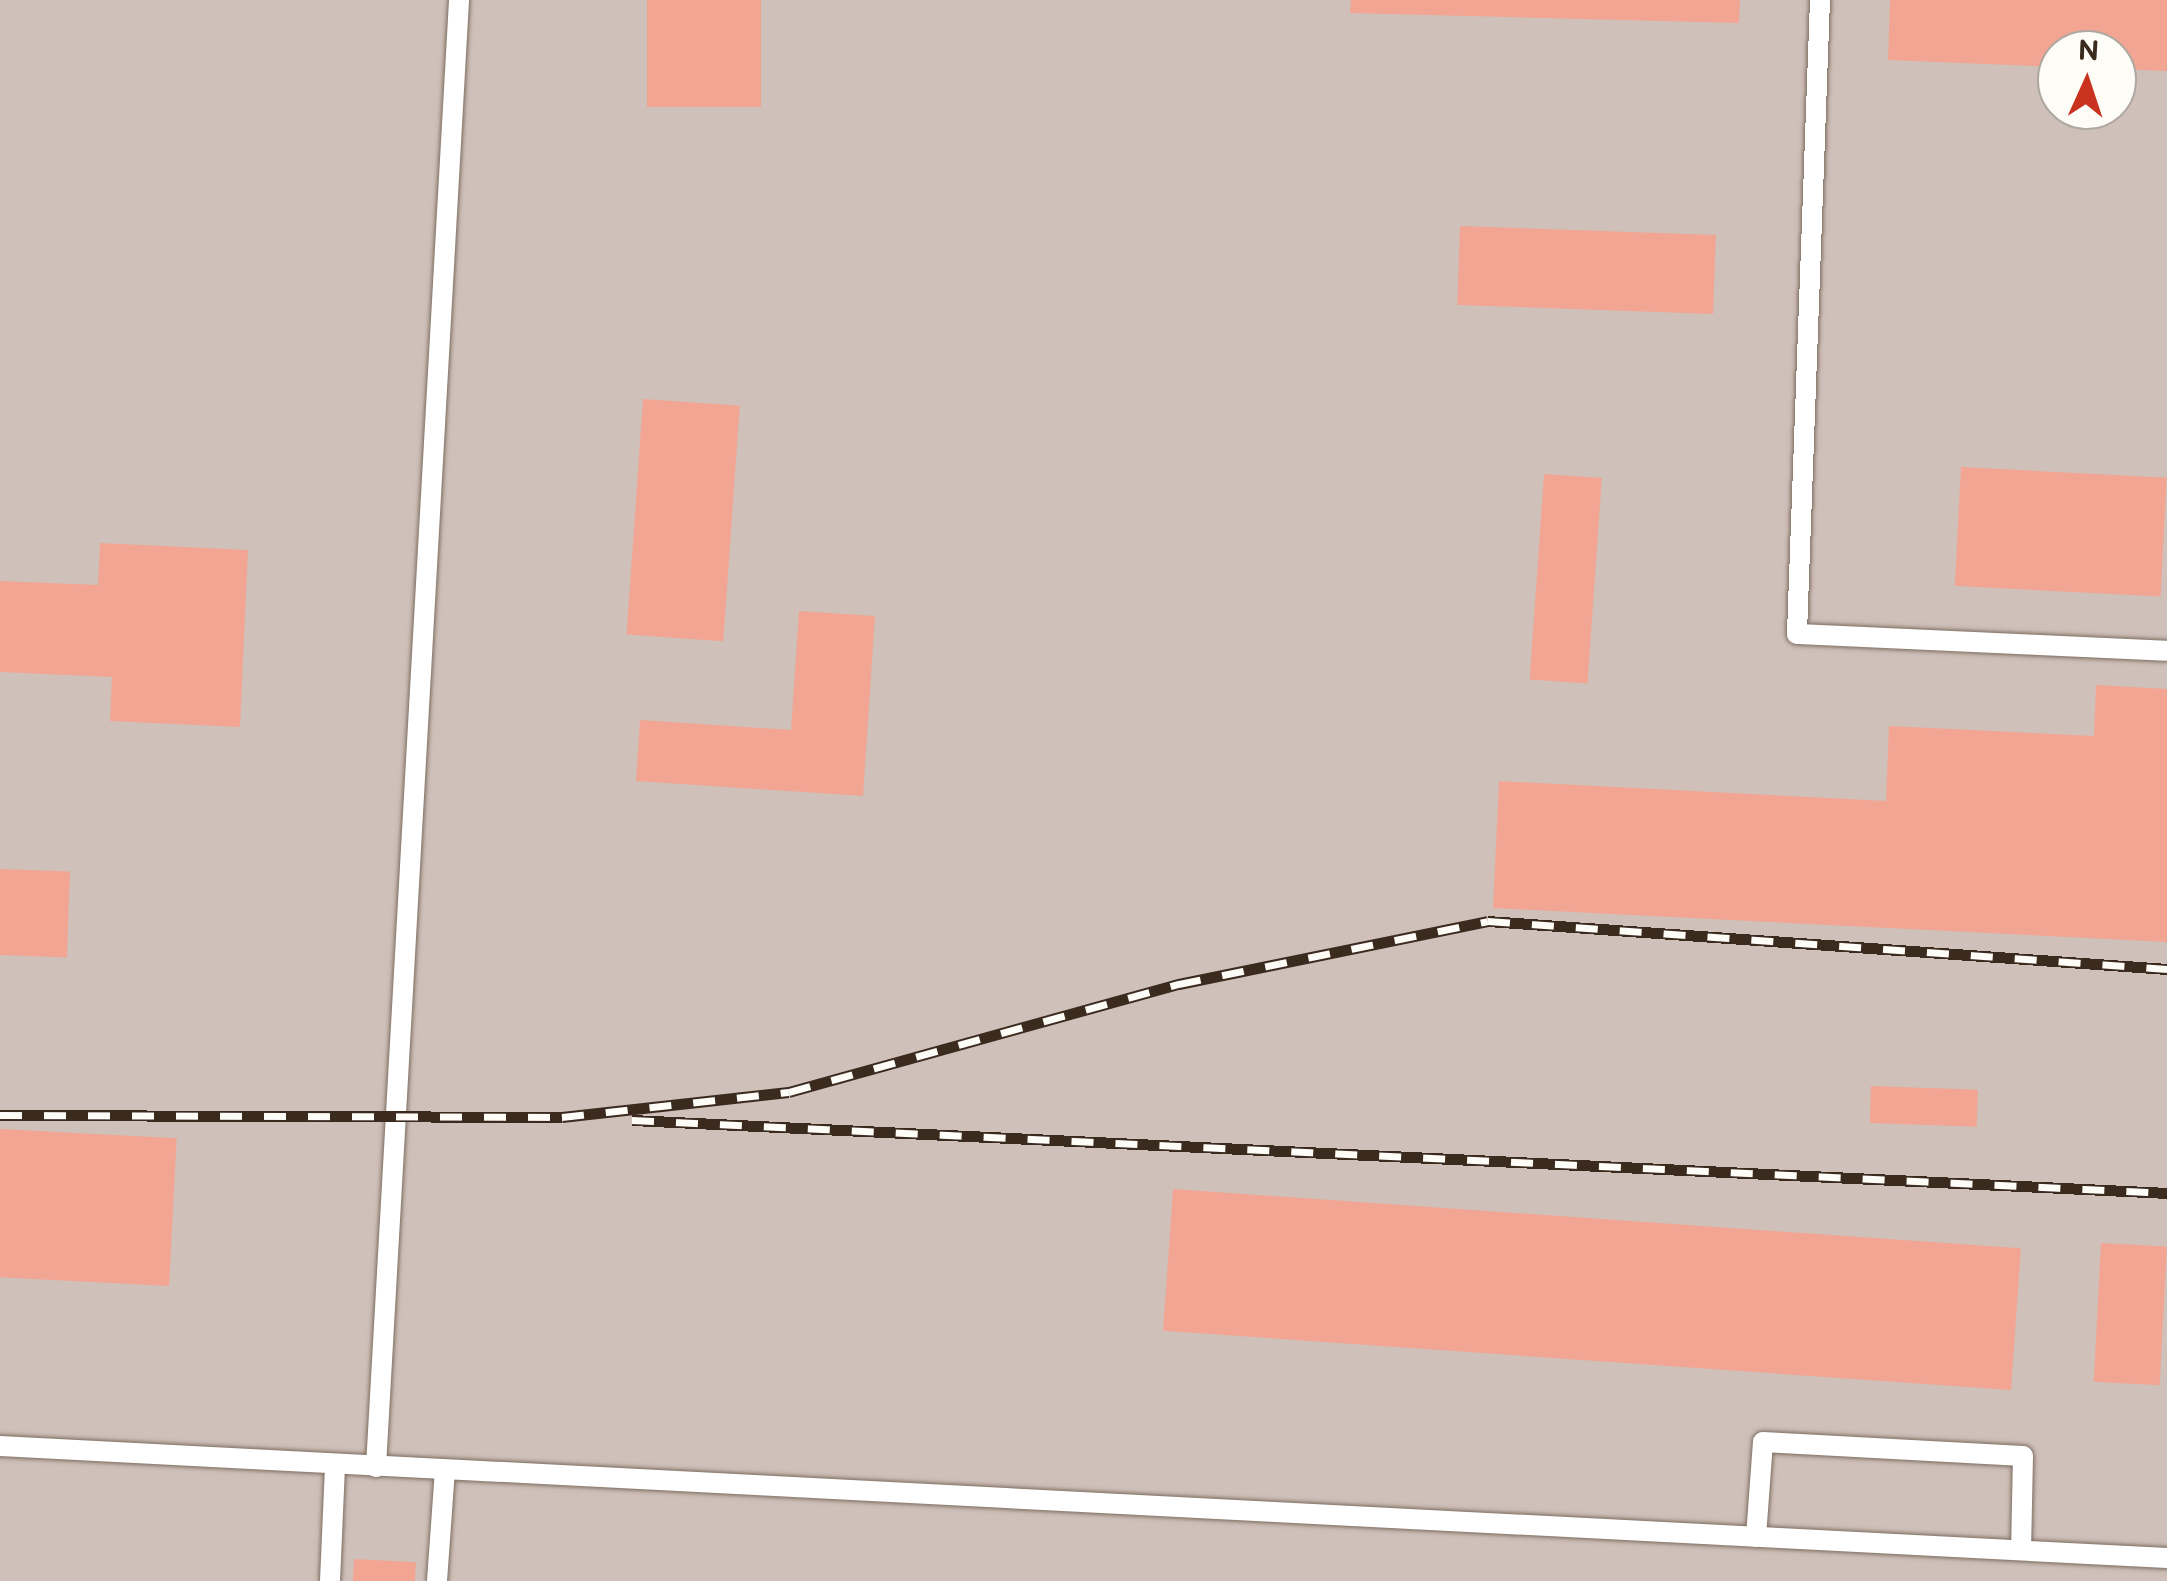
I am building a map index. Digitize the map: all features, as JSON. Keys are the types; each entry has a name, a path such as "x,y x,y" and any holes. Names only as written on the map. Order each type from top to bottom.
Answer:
{"lane":[{"path":"376,1467 459,0"},
{"path":"1820,0 1797,634 2167,651"},
{"path":"1756,1537 1763,1442 2023,1456 2022,1550"},
{"path":"0,1446 2167,1558"},
{"path":"330,1581 335,1464"},
{"path":"437,1581 444,1470"}],"shaded area":[{"path":"0,0 2167,0 2167,1581 0,1581"}],"building":[{"path":"647,0 761,0 761,107 647,107"},
{"path":"1351,0 1740,0 1739,23 1350,13"},
{"path":"1890,0 2167,0 2167,71 2137,70 2137,30 2037,30 2037,66 1888,60"},
{"path":"1460,226 1716,235 1713,314 1457,305"},
{"path":"643,399 740,406 723,641 627,634"},
{"path":"1961,467 2167,478 2160,597 1955,586"},
{"path":"1544,474 1602,478 1587,684 1530,679"},
{"path":"100,543 248,550 240,727 110,721 112,677 0,672 0,581 98,585"},
{"path":"799,611 875,616 863,796 636,781 640,720 791,730"},
{"path":"2096,685 2167,689 2167,942 1493,908 1499,781 1886,801 1889,726 2094,736"},
{"path":"0,869 70,871 67,957 0,955"},
{"path":"1871,1086 1978,1090 1977,1127 1870,1123"},
{"path":"0,1129 177,1138 169,1286 0,1277"},
{"path":"1173,1189 2021,1248 2011,1390 1163,1331"},
{"path":"2101,1243 2167,1246 2160,1385 2094,1382"},
{"path":"354,1559 416,1562 415,1581 353,1581"}],"railway":[{"path":"0,1115 562,1117 789,1092 1179,984 1488,921 2167,969"},
{"path":"632,1120 2167,1193"}]}
